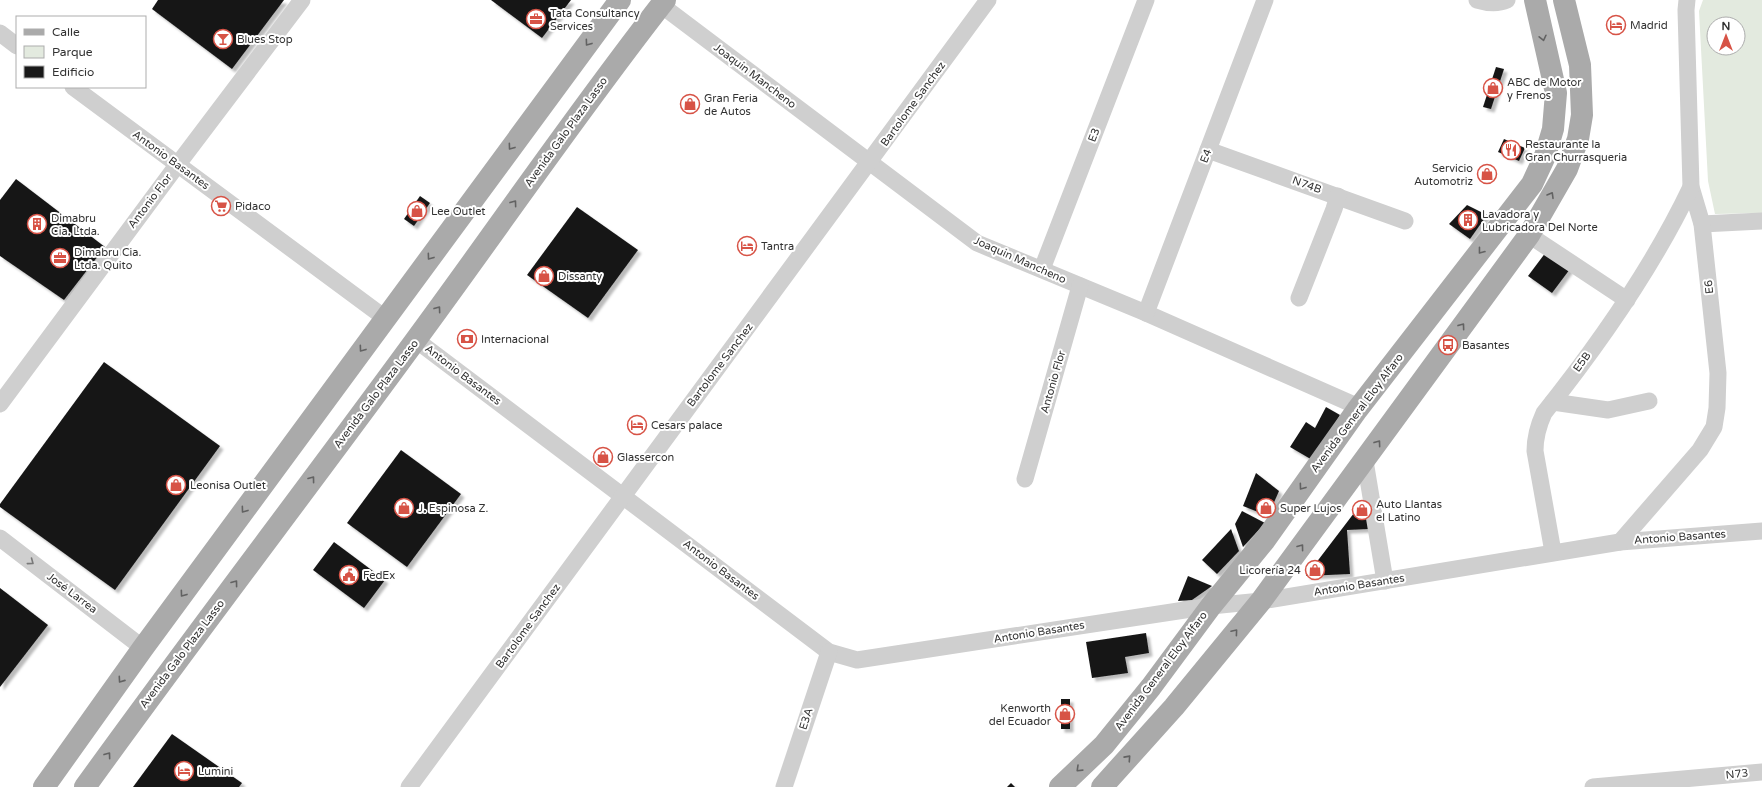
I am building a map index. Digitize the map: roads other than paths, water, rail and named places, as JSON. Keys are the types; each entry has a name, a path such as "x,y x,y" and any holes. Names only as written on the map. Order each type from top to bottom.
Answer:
{"main road":[{"path":"44,787 143,648 620,0"},
{"name":"Avenida General Eloy Alfaro","path":"1060,787 1104,745 1151,687 1211,606 1265,540 1359,407 1532,184 1545,156 1553,129 1556,93 1535,0"},
{"path":"1102,787 1174,707 1261,601 1529,235 1566,169 1578,139 1580,128 1583,100 1580,65 1566,1"},
{"name":"Avenida Galo Plaza Lasso","path":"85,787 147,701 416,340 607,75 663,2"}],"street":[{"name":"Antonio Flor","path":"0,404 302,0"},
{"name":"Bartolome Sanchez","path":"409,787 870,163 988,0"},
{"name":"E3","path":"1042,269 1146,0"},
{"name":"E4","path":"1146,313 1265,0"},
{"path":"1478,0 1484,2 1502,2 1508,0"},
{"name":"E6","path":"1620,542 1700,450 1714,427 1717,408 1718,373 1702,224 1691,187 1686,10 1687,0"},
{"name":"Joaquin Mancheno","path":"663,2 870,163 977,243 1146,313 1359,407"},
{"path":"0,33 16,45"},
{"name":"Antonio Basantes","path":"74,88 385,318"},
{"name":"N74B","path":"1208,150 1405,221"},
{"name":"E5B","path":"1553,552 1535,452 1535,439 1544,413 1627,300 1661,245 1691,187"},
{"path":"1299,298 1338,196"},
{"path":"1702,224 1762,221"},
{"path":"1529,235 1627,300"},
{"name":"Antonio Flor","path":"1025,479 1080,286"},
{"name":"Antonio Basantes","path":"416,340 829,652 857,660 1211,606 1261,601 1620,542 1762,531"},
{"path":"1553,402 1597,410 1608,410 1649,401"},
{"path":"1365,461 1385,581"},
{"name":"José Larrea","path":"0,538 143,648"},
{"name":"E3A","path":"784,787 829,652"},
{"name":"N73","path":"1593,787 1701,782 1762,772"}],"place":[{"name":"Tata Consultancy Services","path":"536,19"},
{"name":"Madrid","path":"1616,25"},
{"name":"Blues Stop","path":"223,39"},
{"name":"ABC de Motor y Frenos","path":"1493,88"},
{"name":"Gran Feria de Autos","path":"690,104"},
{"name":"Restaurante la Gran Churrasqueria","path":"1511,150"},
{"name":"Servicio Automotriz","path":"1487,174"},
{"name":"Pidaco","path":"221,206"},
{"name":"Lee Outlet","path":"417,211"},
{"name":"Lavadora y Lubricadora Del Norte","path":"1468,220"},
{"name":"Dimabru Cia. Ltda.","path":"37,224"},
{"name":"Tantra","path":"747,246"},
{"name":"Dimabru Cia. Ltda. Quito","path":"60,258"},
{"name":"Dissanty","path":"544,276"},
{"name":"Internacional","path":"467,339"},
{"name":"Basantes","path":"1448,345"},
{"name":"Cesars palace","path":"637,425"},
{"name":"Glassercon","path":"603,457"},
{"name":"Leonisa Outlet","path":"176,485"},
{"name":"J. Espinosa Z.","path":"404,508"},
{"name":"Super Lujos","path":"1266,508"},
{"name":"Auto Llantas el Latino","path":"1362,510"},
{"name":"Licorería 24","path":"1315,570"},
{"name":"FedEx","path":"349,575"},
{"name":"Kenworth del Ecuador","path":"1065,714"},
{"name":"Lumini","path":"184,771"}]}
